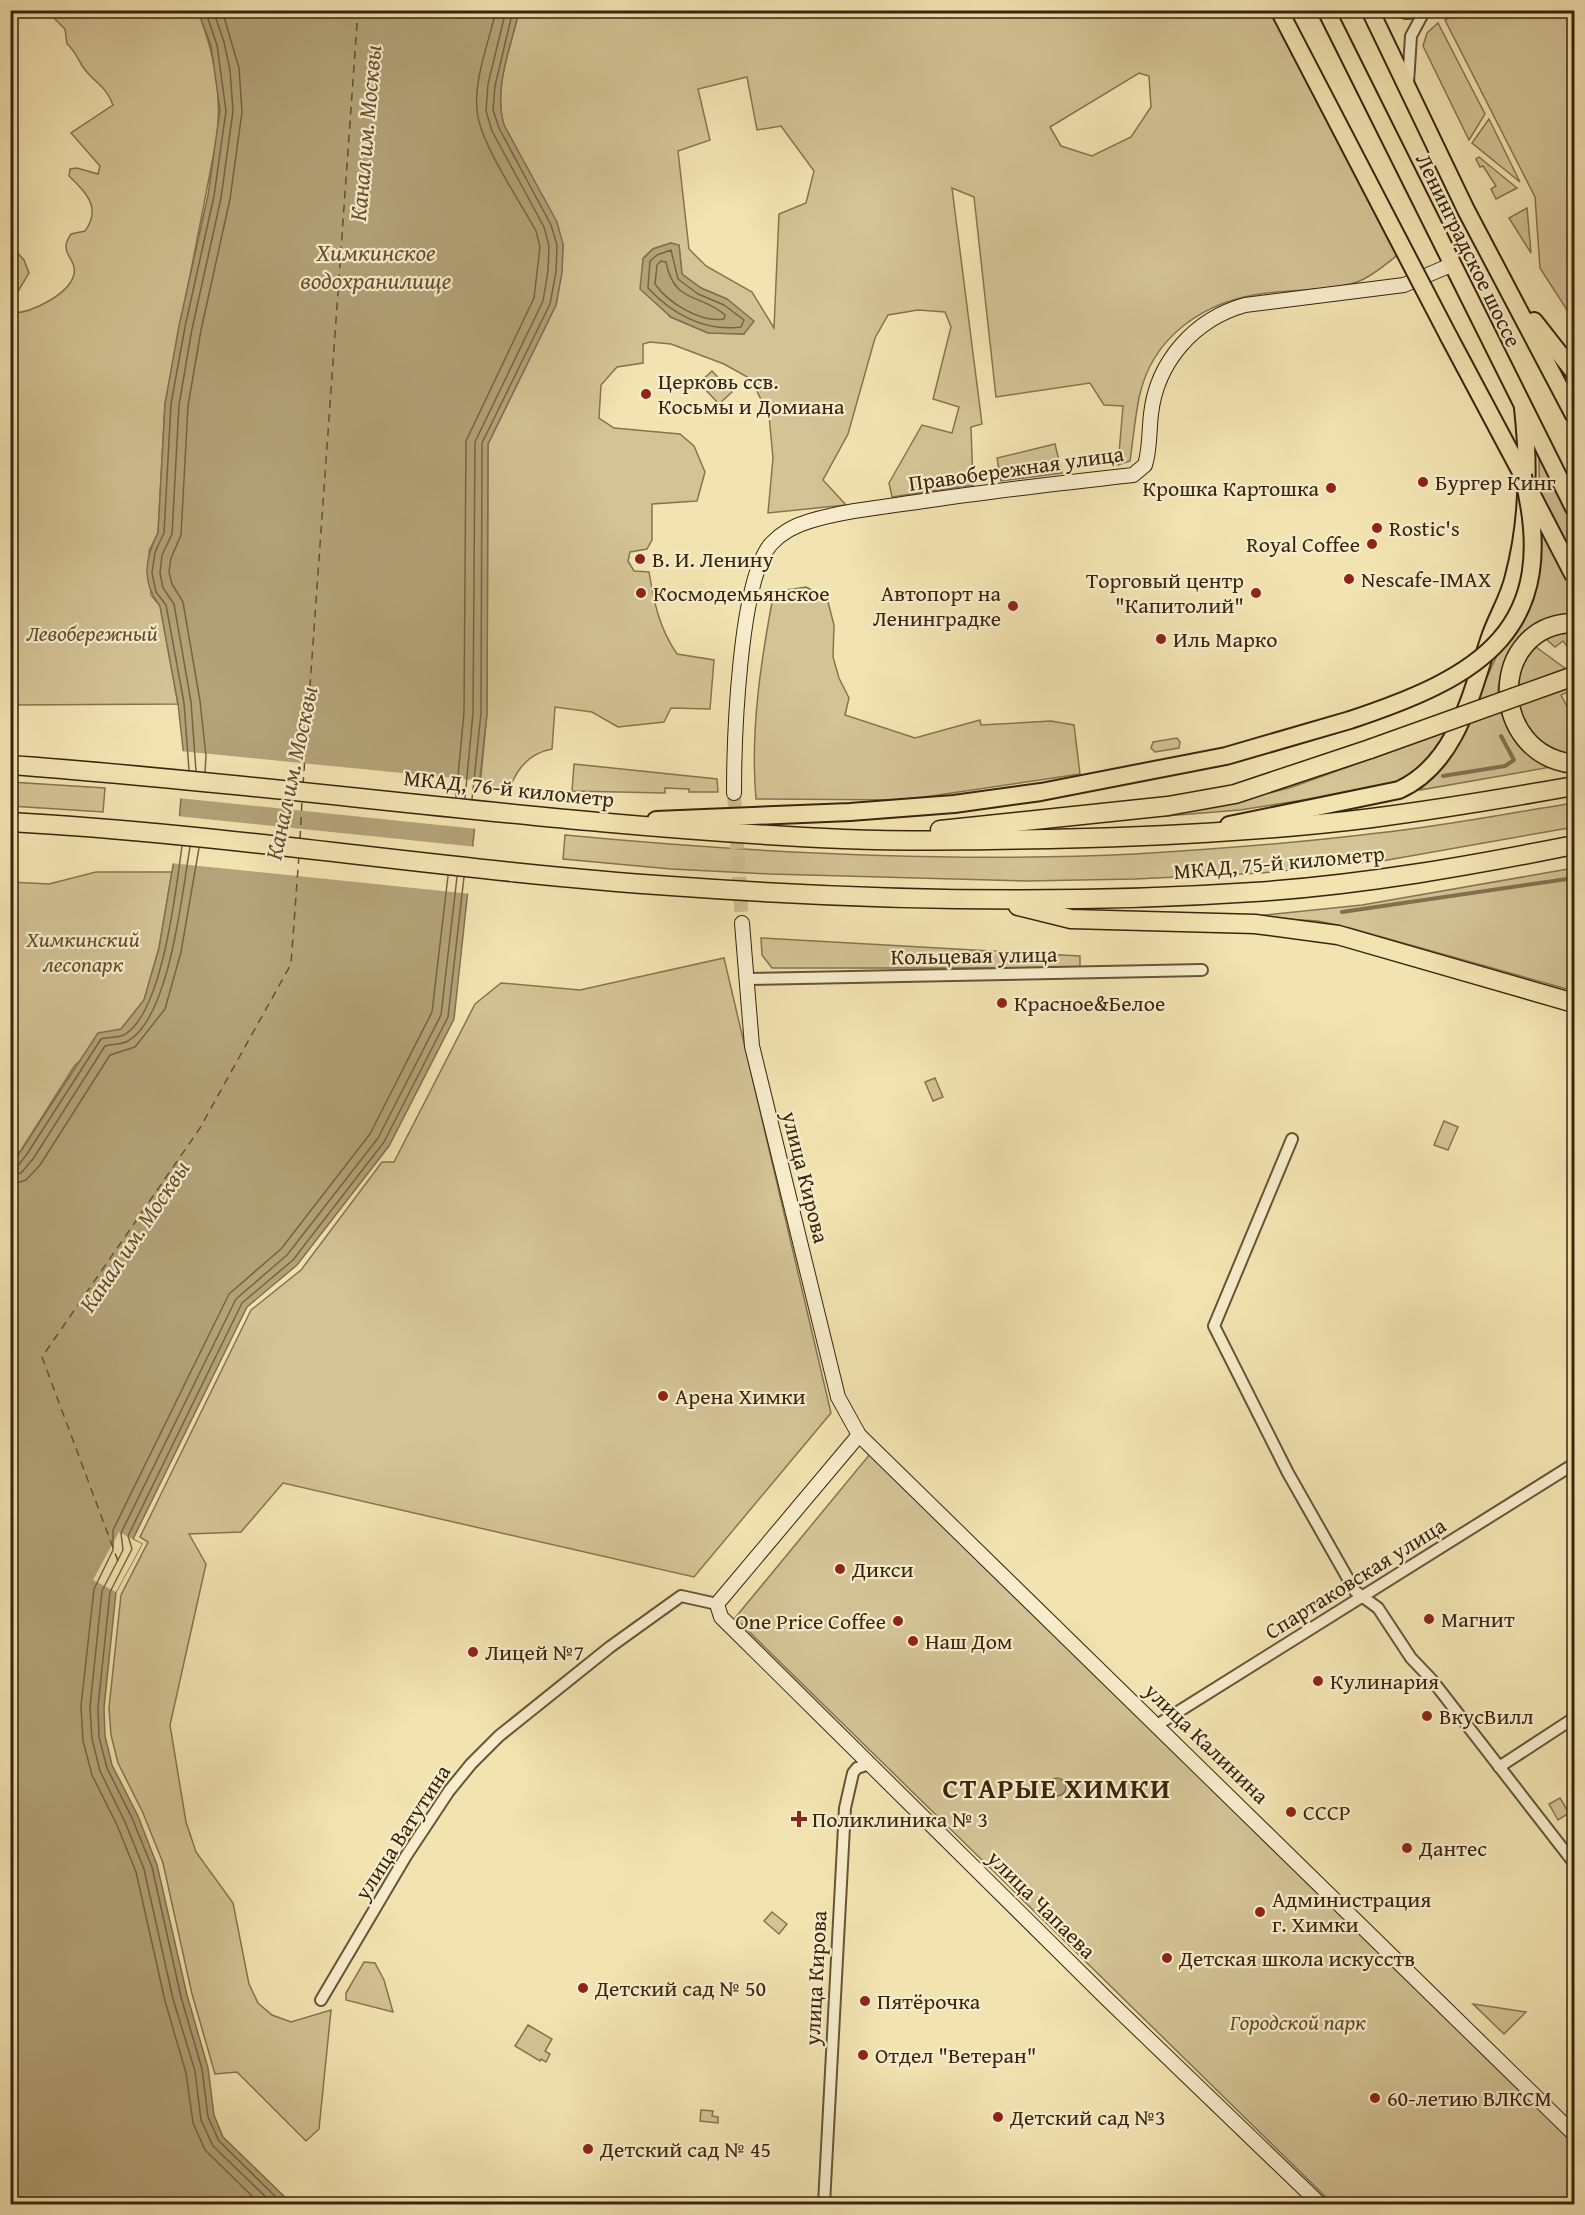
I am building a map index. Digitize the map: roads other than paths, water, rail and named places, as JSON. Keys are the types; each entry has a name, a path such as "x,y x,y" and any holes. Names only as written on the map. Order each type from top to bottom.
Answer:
{"highway":[{"path":"1575,623 1551,627 1536,635 1522,649 1509,682 1508,703 1512,721 1523,738 1537,752 1553,760 1575,764"},
{"path":"845,839 1168,806 1235,794 1575,676"},
{"name":"МКАД, 76-й километр","path":"10,765 121,773 603,822 845,839 1004,840"},
{"name":"МКАД, 75-й километр","path":"1004,840 1176,835 1371,818 1575,786"},
{"path":"10,822 116,828 669,886 984,898 1071,919 1255,924 1338,935 1575,1003"},
{"name":"МКАД, 75-й километр","path":"984,898 1068,899 1258,892 1381,879 1575,845"}],"main road":[{"path":"1279,10 1575,576"},
{"name":"Ленинградское шоссе","path":"1326,10 1451,265 1575,508"},
{"name":"Ленинградское шоссе","path":"1370,10 1407,89 1504,281 1575,415"},
{"path":"1504,281 1575,372"},
{"path":"1176,835 1399,790 1415,783 1430,770 1443,754 1462,716 1515,575 1525,491 1527,443 1523,408"},
{"path":"603,822 850,812 954,804 1041,792 1226,756 1388,707 1429,691 1465,671 1504,635 1520,607 1530,580 1533,544 1528,498 1522,476"}],"street":[{"path":"1397,10 1406,13 1424,11 1410,43 1407,89"},
{"name":"Правобережная улица","path":"734,793 739,686 752,589 765,554 782,535 812,520 887,507 1027,486 1133,475 1142,469 1147,458 1151,412 1156,389 1167,366 1188,336 1204,323 1223,311 1245,305 1404,285 1451,265"},
{"name":"улица Кирова","path":"742,923 752,1046 838,1397 859,1435"},
{"name":"Кольцевая улица","path":"746,979 1203,970"},
{"path":"1292,1139 1214,1326 1288,1473 1355,1591 1378,1608 1412,1658 1432,1680 1575,1863"},
{"path":"717,1604 859,1435"},
{"name":"улица Калинина","path":"859,1435 1575,2134"},
{"name":"Спартаковская улица","path":"1157,1725 1575,1464"},
{"name":"улица Ватутина","path":"321,2000 406,1856 449,1791 499,1736 610,1647 681,1596 717,1604"},
{"name":"улица Чапаева","path":"717,1604 723,1618 869,1764 1320,2205"},
{"path":"1499,1767 1575,1718"},
{"name":"улица Кирова","path":"824,2205 845,1808 853,1773 857,1768 869,1764"}],"water":[{"name":"Химкинское водохранилище","path":"198,11 519,11 504,68 501,111 504,125 557,222 563,244 562,272 556,305 488,444 487,713 454,1019 389,1146 297,1265 247,1307 133,1539 142,1544 116,1592 104,1708 105,1736 112,1765 138,1816 157,1865 187,1995 208,2068 214,2115 223,2137 292,2204 11,2204 11,1166 98,1033 121,1029 144,1000 159,948 178,836 184,758 178,704 160,606 150,588 147,570 150,552 158,533 165,404 179,326 208,195 220,110 211,46"},
{"path":"671,243 679,245 682,274 701,288 727,299 754,321 744,334 708,333 671,317 640,289 643,259 653,249"},
{"path":"1057,1778 1063,1781 1066,1787 1063,1793 1057,1796 1051,1793 1048,1787 1051,1781"}],"waterway":[{"path":"1443,776 1505,766 1514,760 1501,736"},
{"path":"1342,912 1574,878"}],"tunnel":[{"path":"734,793 742,923"}],"place":[{"name":"Церковь ссв. Косьмы и Домиана","path":"646,394"},
{"name":"Бургер Кинг","path":"1423,482"},
{"name":"Крошка Картошка","path":"1331,488"},
{"name":"Rostic's","path":"1377,528"},
{"name":"Royal Coffee","path":"1372,544"},
{"name":"В. И. Ленину","path":"640,559"},
{"name":"Nescafe-IMAX","path":"1349,579"},
{"name":"Космодемьянское","path":"641,593"},
{"name":"Торговый центр \"Капитолий\"","path":"1256,593"},
{"name":"Автопорт на Ленинградке","path":"1013,606"},
{"name":"Иль Марко","path":"1161,639"},
{"name":"Красное&Белое","path":"1002,1003"},
{"name":"Арена Химки","path":"663,1396"},
{"name":"Дикси","path":"840,1569"},
{"name":"Магнит","path":"1429,1619"},
{"name":"One Price Coffee","path":"898,1621"},
{"name":"Наш Дом","path":"913,1641"},
{"name":"Лицей №7","path":"473,1652"},
{"name":"Кулинария","path":"1318,1681"},
{"name":"ВкусВилл","path":"1427,1716"},
{"name":"СССР","path":"1291,1812"},
{"name":"Поликлиника № 3","path":"799,1819"},
{"name":"Дантес","path":"1407,1848"},
{"name":"Администрация г. Химки","path":"1260,1912"},
{"name":"Детская школа искусств","path":"1167,1958"},
{"name":"Детский сад № 50","path":"583,1988"},
{"name":"Пятёрочка","path":"865,2001"},
{"name":"Отдел \"Ветеран\"","path":"863,2055"},
{"name":"60-летию ВЛКСМ","path":"1375,2098"},
{"name":"Детский сад №3","path":"998,2117"},
{"name":"Детский сад № 45","path":"588,2149"}],"district":[{"name":"СТАРЫЕ ХИМКИ","path":"1057,1787"}],"water label":[{"name":"Канал им. Москвы","path":"365,133"},
{"name":"Канал им. Москвы","path":"291,773"},
{"name":"Канал им. Москвы","path":"134,1236"}],"park label":[{"name":"Левобережный","path":"92,633"},
{"name":"Химкинский лесопарк","path":"83,952"},
{"name":"Городской парк","path":"1298,2022"}]}
